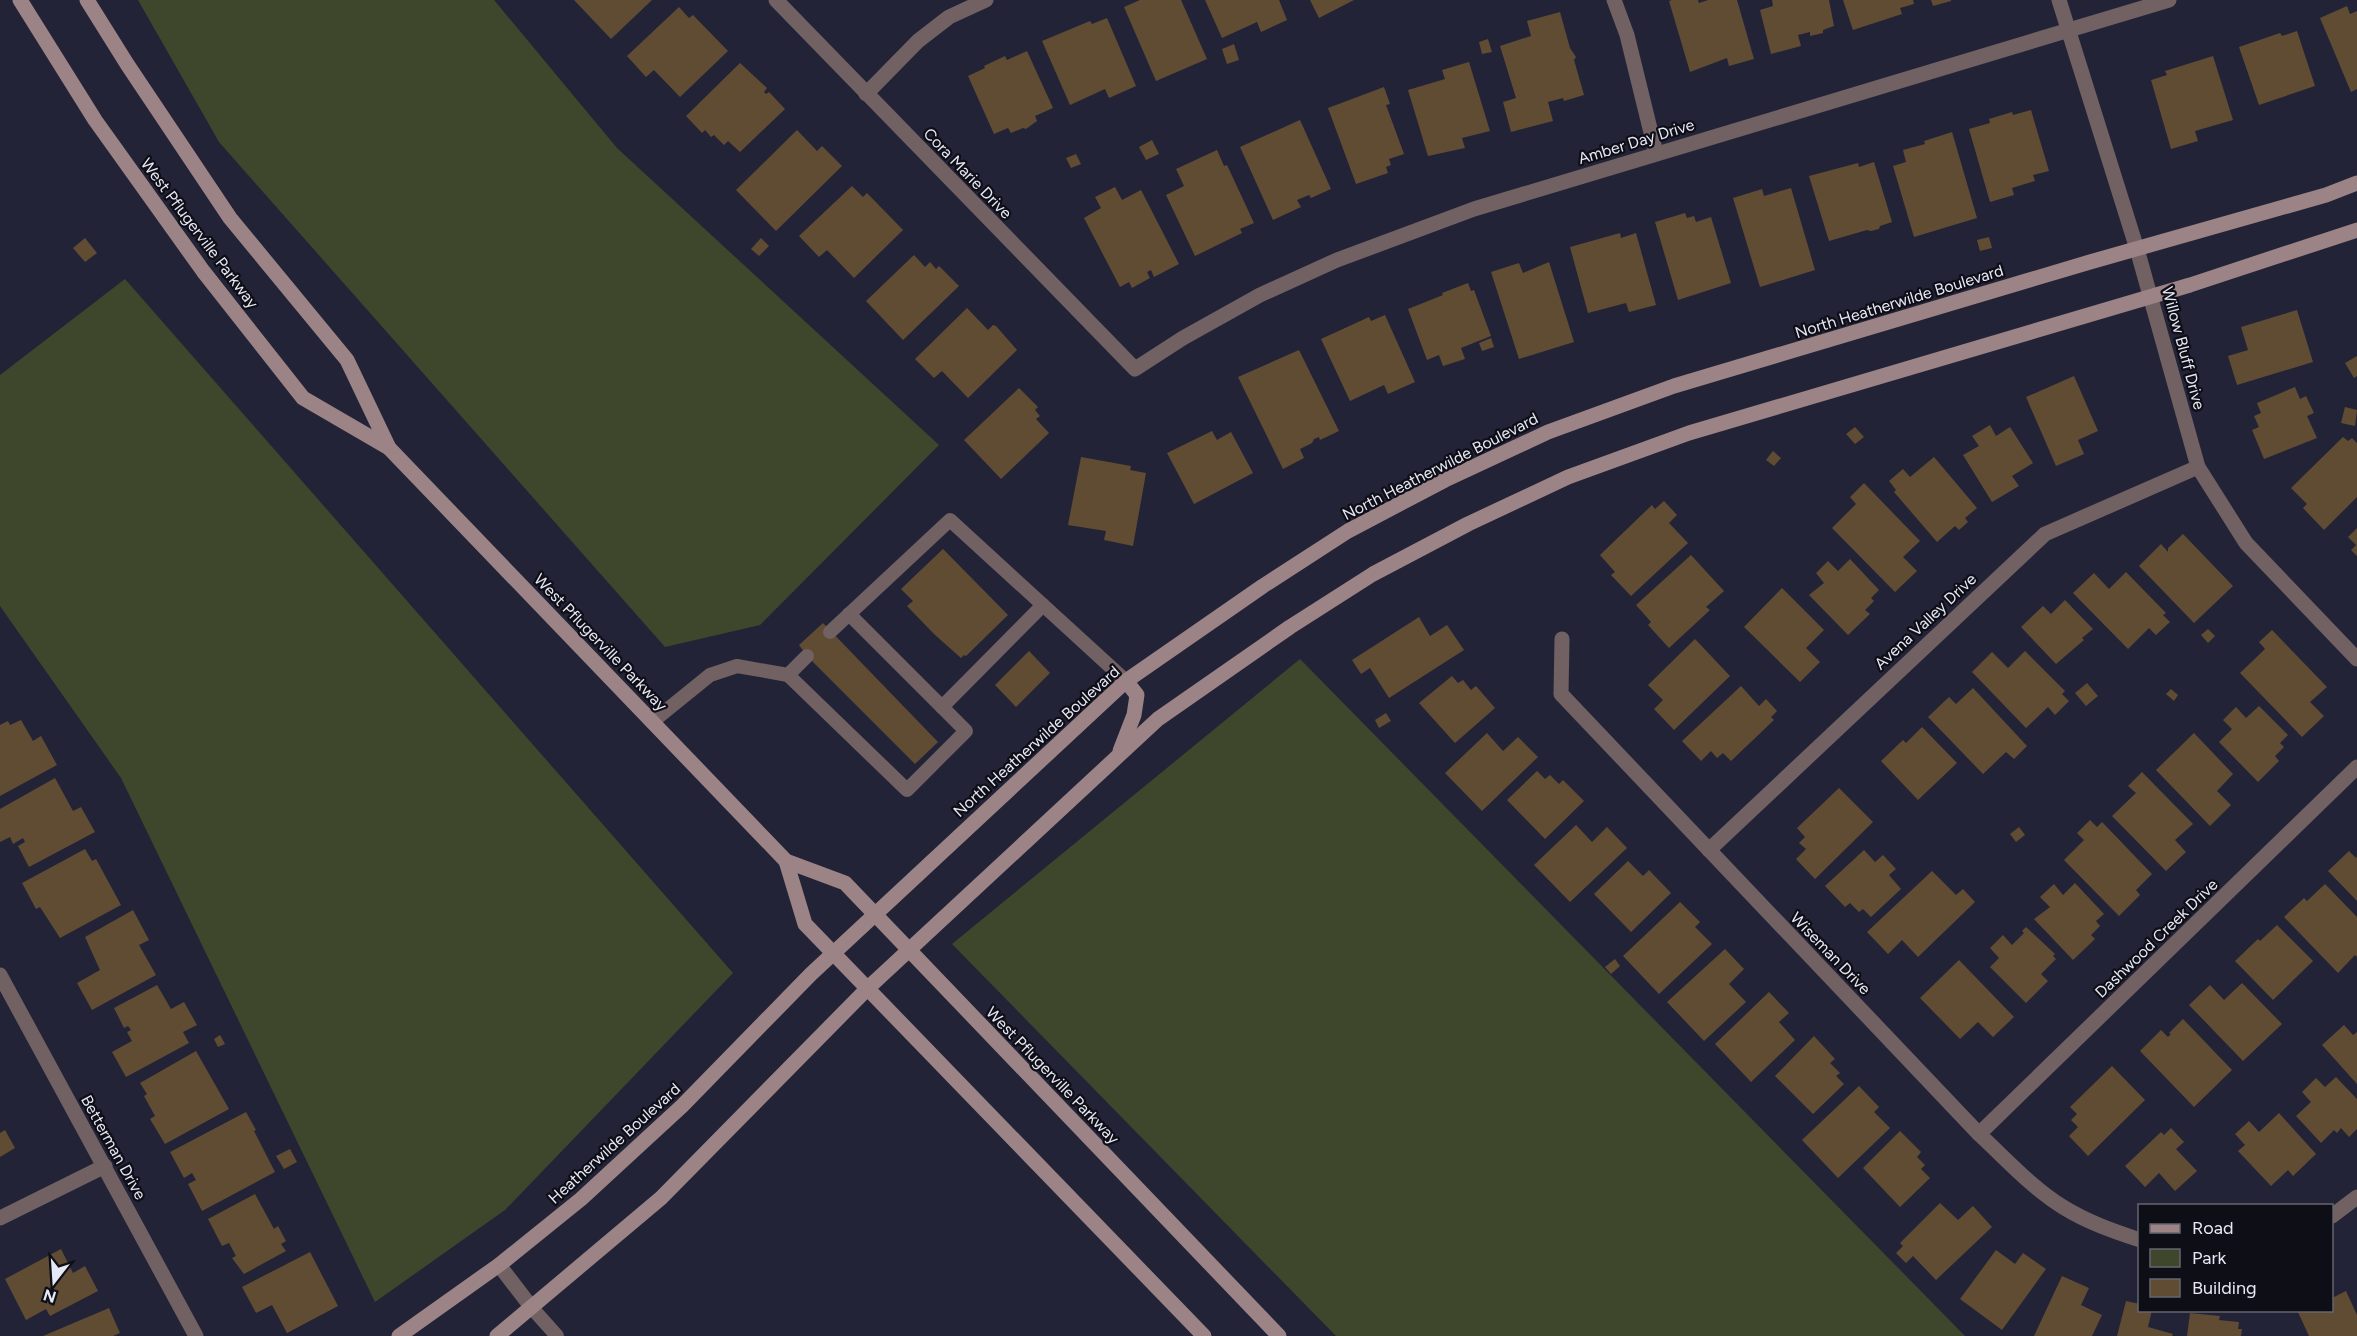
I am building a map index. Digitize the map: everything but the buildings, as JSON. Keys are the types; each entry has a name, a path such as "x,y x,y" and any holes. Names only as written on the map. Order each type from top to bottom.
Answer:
{"main road":[{"name":"West Pflugerville Parkway","path":"20,0 95,120 203,271 303,398 389,448 786,861 845,883 1278,1336"},
{"name":"West Pflugerville Parkway","path":"87,0 230,218 347,360 389,448"},
{"name":"North Heatherwilde Boulevard","path":"834,954 1126,681 1263,586 1348,531 1445,480 1548,432 1674,386 2326,195 2357,183"},
{"path":"497,1336 661,1198 868,988 1158,719 1290,627 1373,574 1468,524 1568,477 1689,433 2151,296 2301,250 2357,230"},
{"path":"1119,754 1134,715 1137,695 1126,681"},
{"name":"West Pflugerville Parkway","path":"786,861 805,924 1204,1336"},
{"name":"Heatherwilde Boulevard","path":"399,1336 499,1265 581,1199 682,1107 811,974 834,954"}],"street":[{"name":"Cora Marie Drive","path":"776,0 1135,369"},
{"path":"866,94 918,41 949,16 986,0"},
{"path":"1614,0 1627,35 1656,153"},
{"name":"Willow Bluff Drive","path":"2059,0 2151,296 2198,467 2246,543 2357,659"},
{"name":"Amber Day Drive","path":"1135,369 1183,338 1260,295 1337,260 1474,209 2169,0"},
{"name":"Avena Valley Drive","path":"1709,850 2045,534 2198,467"},
{"name":"Wiseman Drive","path":"1562,639 1561,694 1979,1134 2041,1192 2063,1207 2108,1230 2138,1240"},
{"name":"Dashwood Creek Drive","path":"1979,1134 2357,767"},
{"name":"Betterman Drive","path":"0,975 196,1336"},
{"path":"0,1218 105,1166"},
{"path":"2333,1215 2357,1197"},
{"path":"499,1265 531,1308"}],"lane":[{"path":"830,632 950,520 1126,681"},
{"path":"942,707 1043,605"},
{"path":"652,722 710,675 737,666 788,675 907,790 966,731 849,614"},
{"path":"788,675 807,656"},
{"path":"531,1308 557,1336"}],"green space":[{"path":"138,0 494,0 617,148 939,445 760,625 665,647 219,142"},
{"path":"125,279 733,973 505,1210 375,1302 121,778 0,606 0,375"},
{"path":"1300,659 1965,1336 1336,1336 952,944"}]}
